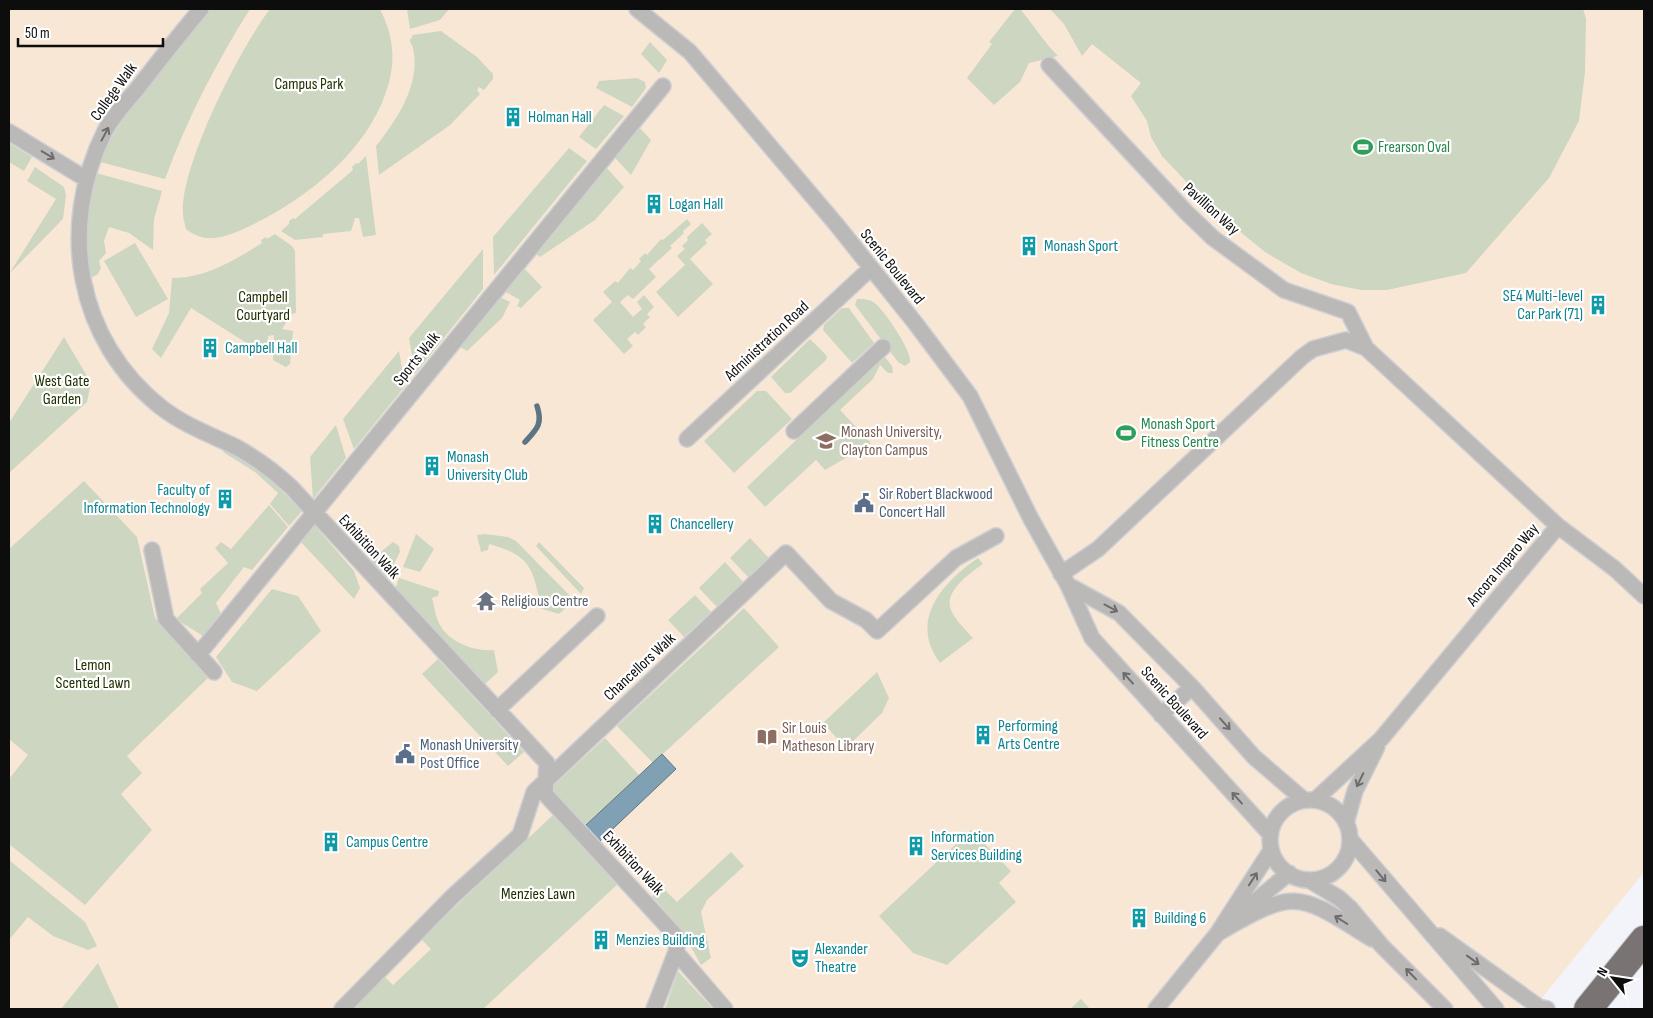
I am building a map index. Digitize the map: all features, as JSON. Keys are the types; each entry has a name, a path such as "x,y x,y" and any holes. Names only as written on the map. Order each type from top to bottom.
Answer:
{"highway":[{"path":"1586,1006 1644,940"}],"street":[{"name":"College Walk","path":"86,178 106,129 201,9"},
{"name":"Scenic Boulevard","path":"637,9 690,52 870,268 970,396 1065,580 1092,638 1270,834"},
{"name":"Pavillion Way","path":"1049,65 1186,212 1213,238 1284,290 1348,312 1366,348"},
{"name":"Sports Walk","path":"198,655 663,86"},
{"path":"9,132 86,178"},
{"name":"Exhibition Walk","path":"86,178 79,224 79,257 83,288 106,342 120,364 162,408 188,424 251,456 268,467 291,487 547,763 545,787 590,843 678,938 676,952 725,1009"},
{"name":"Administration Road","path":"687,439 870,268"},
{"path":"1065,580 1302,357 1313,349 1346,340 1366,348"},
{"path":"794,430 883,347"},
{"name":"Ancora Imparo Way","path":"1309,800 1381,739 1558,526 1366,348"},
{"path":"1558,526 1615,569 1644,596"},
{"name":"Chancellors Walk","path":"342,1009 452,897 520,835 534,792 545,787 786,553 831,601 866,620 878,631 956,558 996,536"},
{"path":"152,550 166,619 214,672"},
{"name":"Scenic Boulevard","path":"1065,580 1119,613 1192,687 1254,757 1309,800"},
{"path":"497,710 597,616"},
{"path":"1161,715 1192,687"},
{"name":"Ancora Imparo Way","path":"1346,823 1355,791 1381,739"},
{"path":"1309,880 1322,878 1333,872 1342,863 1348,851 1350,838 1346,823 1336,808 1309,800 1292,804 1281,812 1274,822 1270,834 1272,850 1278,863 1289,874 1309,880 1339,898 1351,909 1382,946 1445,1009"},
{"path":"1350,838 1496,1009"},
{"path":"1156,1009 1217,934 1272,850"},
{"path":"1217,934 1289,874"},
{"path":"1217,934 1275,902 1296,899 1318,905 1382,946"},
{"path":"1419,921 1539,1007 1547,1009"},
{"path":"654,1009 676,952"}],"shaded area":[{"name":"Monash University, Clayton Campus","path":"9,9 1644,9 1644,872 1533,1009 9,1009"}],"green space":[{"path":"210,9 250,9 225,50 203,92 165,179 100,162 122,120 135,101 164,63"},
{"name":"Campus Park","path":"270,9 380,9 392,45 389,82 381,106 368,128 353,149 315,186 294,201 250,226 218,238 202,237 186,229 183,218 185,193 191,167 201,138 228,78"},
{"path":"407,9 449,9 440,20 410,29"},
{"path":"1015,9 1020,9 1058,56 1029,63 1020,82 994,105 967,78 992,44 989,42"},
{"name":"Frearson Oval","path":"1050,9 1583,9 1586,19 1585,72 1579,121 1549,178 1466,273 1387,290 1361,290 1331,284 1301,273 1265,252 1211,208 1162,156 1151,137 1147,121 1131,96 1141,83 1092,44 1082,56 1064,24"},
{"path":"441,31 477,57 493,74 493,79 484,90 479,87 477,90 480,94 450,125 379,175 376,146 399,113 414,75 415,61 410,39 412,35"},
{"path":"650,42 667,60 659,73 641,54"},
{"path":"637,78 645,82 646,88 632,107 596,88 599,81"},
{"path":"604,105 624,116 596,149 579,137"},
{"path":"639,127 651,140 631,175 615,158"},
{"path":"9,143 32,157 24,171 9,162"},
{"path":"569,148 587,161 494,275 493,237"},
{"path":"366,156 376,235 363,237 359,218 355,218 351,231 323,234 323,237 295,240 281,231 289,224 289,221 293,218 295,219 353,170 352,167"},
{"path":"35,167 64,187 66,195 63,219 9,274 56,199 27,181"},
{"path":"606,167 624,187 595,220 540,257 535,253"},
{"path":"96,173 162,191 154,219 153,250 129,233 109,227 104,241 106,253 99,261 101,268 98,274 91,278 85,246 86,220"},
{"path":"687,219 691,224 670,246 672,248 649,269 656,277 633,299 628,295 620,302 633,317 642,309 637,302 644,295 654,307 647,314 650,317 643,324 646,327 638,335 635,332 627,339 633,346 624,354 593,320 612,302 603,292 615,281 618,283 630,268 633,270 645,253 647,255 661,239 663,240"},
{"path":"702,223 712,234 705,240 707,243 690,259 713,284 678,317 656,292 685,265 677,256 685,249 682,246 688,240 687,237"},
{"name":"Campbell Courtyard","path":"275,234 292,246 295,251 296,313 292,314 282,329 293,331 290,364 286,367 273,360 274,335 268,336 267,356 191,308 161,358 152,349 169,313 172,278 197,275 220,267 262,243 261,240 266,237 267,239"},
{"path":"135,243 168,299 136,317 104,261"},
{"path":"483,249 483,289 415,374 409,338"},
{"path":"523,267 542,287 521,308 517,306 520,300 504,291"},
{"path":"500,297 510,302 502,318 467,351 459,346"},
{"path":"857,299 874,302 891,323 907,349 910,362 905,366 898,362 855,305"},
{"path":"842,308 849,308 874,343 852,363 823,330 824,325"},
{"name":"West Gate Garden","path":"64,337 91,383 87,402 9,473 9,423"},
{"path":"810,339 827,356 826,360 790,393 785,393 771,377"},
{"path":"399,351 405,386 354,449 343,419"},
{"path":"884,356 892,366 893,373 888,373 880,365 873,379 840,410 871,443 825,470 816,460 765,507 747,487"},
{"path":"757,391 766,391 792,419 734,473 704,441"},
{"path":"336,425 346,458 313,499 310,457"},
{"path":"225,448 269,478 302,511 289,526 270,504 278,493 255,472 223,452"},
{"name":"Lemon Scented Lawn","path":"84,481 137,537 155,618 208,678 127,756 142,773 121,794 152,830 85,905 9,844 9,779 28,755 9,739 9,549"},
{"path":"269,505 288,527 252,570 244,567 216,603 221,614 203,636 176,619 202,593 200,589 228,563 215,548 221,542 231,549"},
{"path":"315,526 354,571 360,588 354,599 301,542"},
{"path":"416,534 434,549 420,572 403,567"},
{"path":"485,534 508,537 516,541 574,600 559,614 532,606 534,600 539,598 529,568 518,556 489,544 488,550 481,552 477,535"},
{"path":"750,538 769,558 748,577 730,558"},
{"path":"393,542 399,546 400,552 386,579 369,561"},
{"path":"539,542 584,588 581,594 536,546"},
{"path":"978,558 983,564 971,572 959,584 951,596 950,603 955,617 973,638 940,663 931,647 928,632 929,617 934,603 953,578"},
{"path":"725,562 743,582 717,607 699,588"},
{"path":"399,578 439,591 438,596 432,598 437,618 442,628 461,644 478,649 494,650 498,672 485,684 395,589"},
{"path":"272,589 298,596 321,631 257,691 232,682 216,657"},
{"path":"695,595 711,612 684,637 668,620"},
{"path":"744,608 779,647 653,763 617,726"},
{"path":"438,659 524,752 508,766 422,674"},
{"path":"877,672 889,698 882,713 846,748 823,723"},
{"path":"605,738 639,775 585,826 550,789"},
{"name":"Menzies Lawn","path":"554,814 619,883 483,1009 350,1009 384,976 393,985 431,949 421,939"},
{"path":"971,830 1011,871 999,883 1016,902 947,965 913,953 879,916"},
{"path":"731,852 744,866 707,900 701,912 711,958 701,965 681,929 652,896 662,887 677,902"},
{"path":"9,860 85,922 97,946 88,950 53,936 28,917 9,940"},
{"path":"98,963 119,1009 61,1009"},
{"path":"678,971 713,1009 665,1009"},
{"path":"1081,999 1090,1009 1070,1009"}],"water":[{"path":"662,754 676,769 600,841 585,826"}],"waterway":[{"path":"525,442 538,426 539,412 537,406"}],"place":[{"name":"Holman Hall","path":"513,117"},
{"name":"Frearson Oval","path":"1363,147"},
{"name":"Logan Hall","path":"654,204"},
{"name":"Monash Sport","path":"1029,246"},
{"name":"SE4 Multi-level Car Park (71)","path":"1598,305"},
{"name":"Campbell Hall","path":"210,348"},
{"name":"Monash Sport Fitness Centre","path":"1126,433"},
{"name":"Monash University, Clayton Campus","path":"826,441"},
{"name":"Monash University Club","path":"432,466"},
{"name":"Faculty of Information Technology","path":"225,499"},
{"name":"Sir Robert Blackwood Concert Hall","path":"864,503"},
{"name":"Chancellery","path":"655,524"},
{"name":"Religious Centre","path":"486,601"},
{"name":"Performing Arts Centre","path":"983,735"},
{"name":"Sir Louis Matheson Library","path":"767,737"},
{"name":"Monash University Post Office","path":"405,754"},
{"name":"Campus Centre","path":"331,842"},
{"name":"Information Services Building","path":"916,846"},
{"name":"Building 6","path":"1139,918"},
{"name":"Menzies Building","path":"601,940"},
{"name":"Alexander Theatre","path":"800,958"}]}
